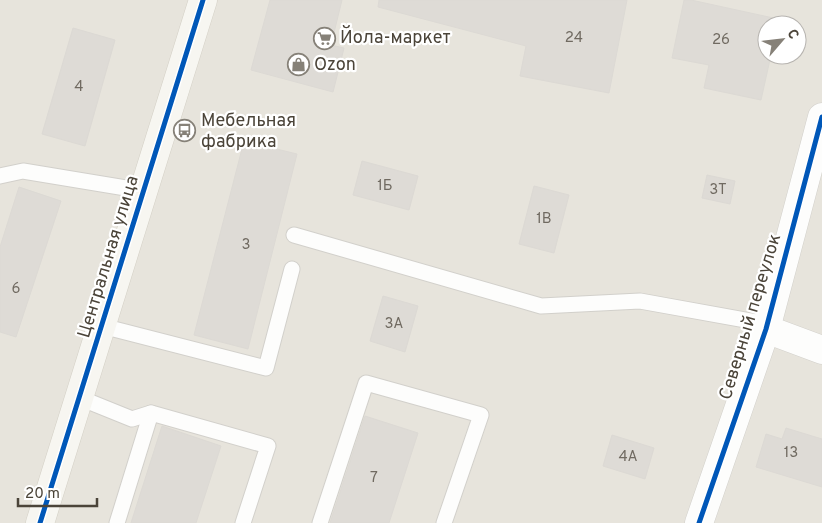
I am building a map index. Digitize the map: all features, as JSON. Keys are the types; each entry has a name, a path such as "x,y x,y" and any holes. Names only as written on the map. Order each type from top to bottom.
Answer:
{"street":[{"name":"Центральная улица","path":"40,523 204,0"},
{"name":"Северный переулок","path":"699,523 767,327 822,117"},
{"path":"767,327 822,350"}],"lane":[{"path":"0,176 23,171 144,191"},
{"path":"294,235 541,306 640,301 767,327"},
{"path":"102,326 266,368 292,269"},
{"path":"320,523 366,383 481,415 444,523"},
{"path":"80,398 132,419 151,413 268,446 243,523"},
{"path":"116,523 151,413"}],"shaded area":[{"path":"0,0 822,0 822,523 0,523"}],"building":[{"path":"270,0 342,0 331,45 344,48 333,92 251,70"},
{"path":"379,0 627,0 609,93 520,76 526,46 378,7"},
{"path":"684,0 760,15 757,15 757,65 769,65 761,100 704,88 709,65 672,58"},
{"path":"73,28 115,40 85,146 42,134"},
{"path":"244,141 297,154 248,349 194,335"},
{"path":"362,161 418,176 409,210 353,195"},
{"path":"707,175 735,181 730,204 702,198"},
{"path":"534,186 569,195 554,253 519,244"},
{"path":"19,187 61,201 16,337 0,332 0,247"},
{"path":"383,296 418,306 405,352 370,341"},
{"path":"365,416 418,433 389,523 330,523"},
{"path":"162,426 221,446 196,523 131,523"},
{"path":"786,428 822,439 822,487 756,467 766,434 782,439"},
{"path":"612,435 654,448 645,479 603,466"}],"cycle path":[{"path":"40,523 203,0"},
{"path":"699,523 766,329 822,117"}],"place":[{"name":"Йола-маркет","path":"324,38"},
{"name":"Ozon","path":"298,65"},
{"name":"Мебельная фабрика","path":"185,131"}]}
